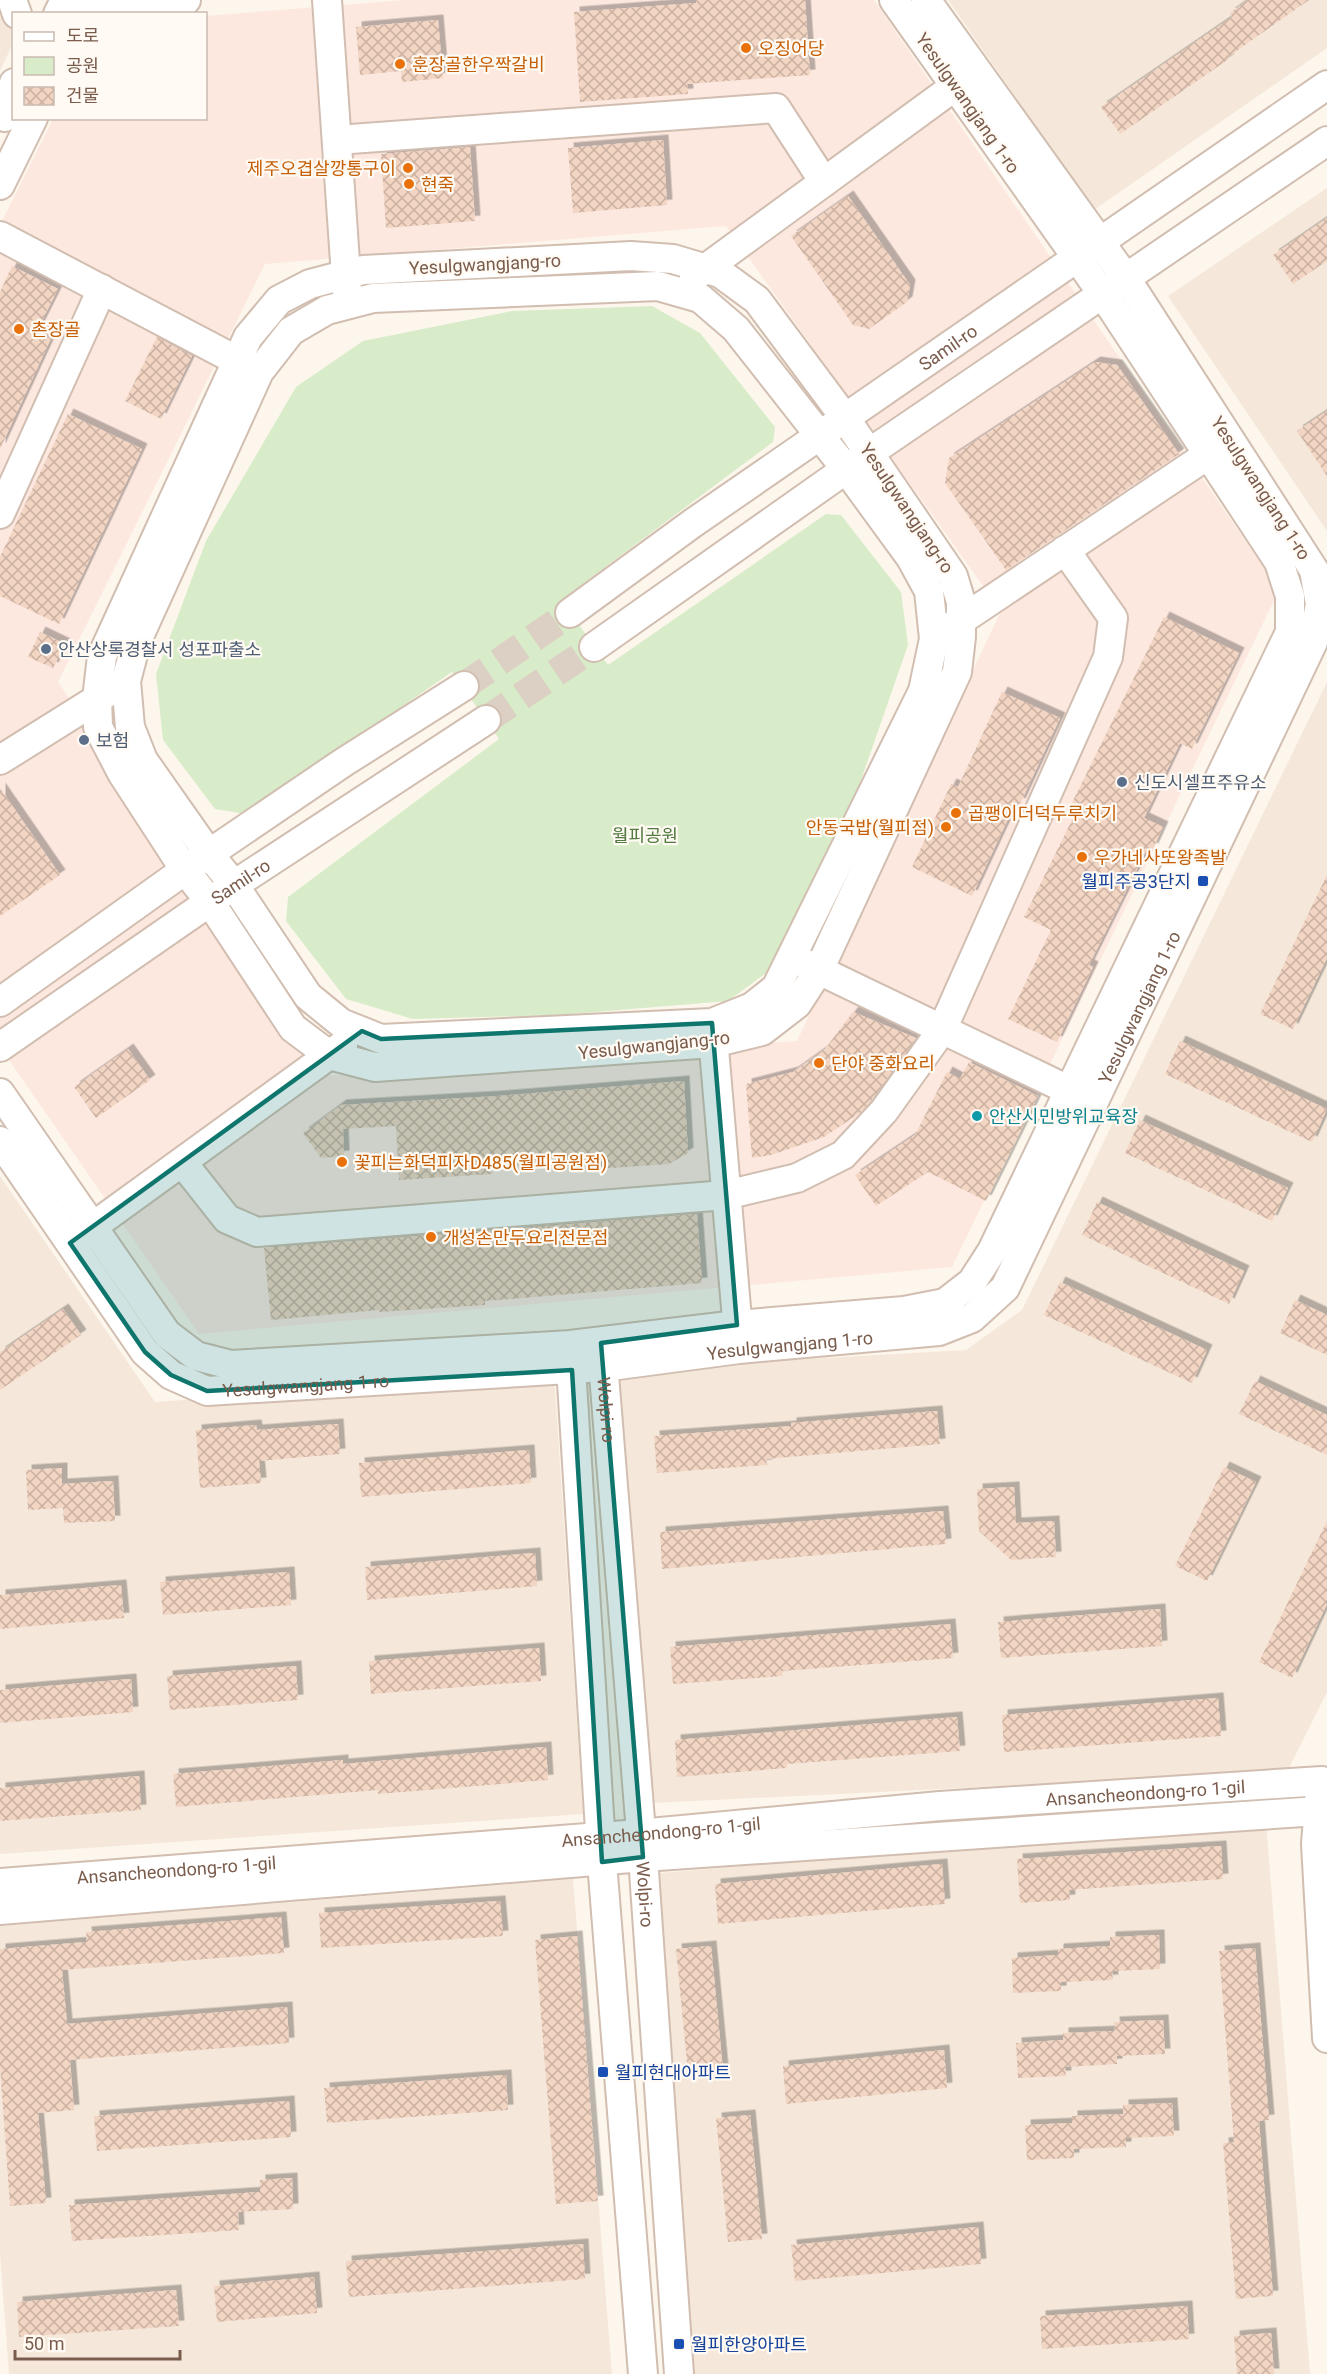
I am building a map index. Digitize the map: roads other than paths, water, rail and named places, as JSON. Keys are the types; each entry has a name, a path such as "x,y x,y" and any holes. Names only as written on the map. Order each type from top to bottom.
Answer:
{"street":[{"path":"63,12 82,4 186,0"},
{"path":"327,0 348,305"},
{"name":"Yesulgwangjang 1-ro","path":"0,1141 167,1334 196,1356 231,1365 571,1358 602,1355 738,1337 945,1303 972,1282 1081,1096 1290,632 1290,596 1279,562 1219,447 1125,277 1100,241 966,78 894,0"},
{"name":"Yesulgwangjang 1-ro","path":"926,0 966,78 1077,257 1219,447"},
{"path":"675,291 966,78"},
{"name":"Samil-ro","path":"570,613 693,523 1327,85"},
{"path":"6,114 12,91"},
{"path":"337,140 776,108 824,182"},
{"path":"0,185 32,120"},
{"path":"594,647 869,453 1327,141"},
{"path":"0,236 248,366"},
{"name":"Yesulgwangjang-ro","path":"631,256 673,258 704,270 720,273 757,300 845,418 953,576 961,602 961,637 957,672 819,970 797,1004 762,1031 381,1039 341,1023 308,996 234,885 209,854 144,760 130,727 126,681 136,643 248,366 248,337 279,300 310,284 363,270 631,256"},
{"name":"Yesulgwangjang-ro","path":"646,286 658,286 699,297 736,329 846,469 911,558 929,591 934,639 923,691 776,988 713,1033 375,1067 330,1054 293,1028 122,773 98,727 97,699 102,656 248,366 291,331 327,310 348,305 373,298 646,286"},
{"path":"0,514 102,289"},
{"path":"934,639 1219,447"},
{"path":"182,1162 227,1219 257,1232 726,1195 797,1178 843,1155 884,1111 942,1030 1108,657 1113,618 1065,550"},
{"path":"0,760 126,681"},
{"path":"0,1002 185,870 344,762 464,686"},
{"name":"Samil-ro","path":"0,1047 234,885 486,720"},
{"path":"792,957 1081,1096"},
{"path":"82,1235 362,1031"},
{"path":"713,1033 738,1337"},
{"name":"Yesulgwangjang 1-ro","path":"0,1093 82,1235"},
{"name":"Wolpi-ro","path":"602,1355 641,1846 679,2374"},
{"name":"Wolpi-ro","path":"571,1358 602,1849 643,2374"},
{"path":"1324,1775 1318,1811 1316,1844 1327,2038"},
{"name":"Ansancheondong-ro 1-gil","path":"641,1846 940,1806 1324,1775"},
{"name":"Ansancheondong-ro 1-gil","path":"0,1883 641,1846 1318,1811"},
{"name":"Ansancheondong-ro 1-gil","path":"0,1910 602,1849"}],"tunnel":[{"path":"464,686 570,613"},
{"path":"486,720 594,647"}],"place":[{"name":"오징어당","path":"746,48"},
{"name":"훈장골한우짝갈비","path":"400,64"},
{"name":"제주오겹살깡통구이","path":"408,168"},
{"name":"현죽","path":"409,184"},
{"name":"촌장골","path":"19,329"},
{"name":"안산상록경찰서 성포파출소","path":"46,649"},
{"name":"보험","path":"84,740"},
{"name":"신도시셀프주유소","path":"1122,782"},
{"name":"곱팽이더덕두루치기","path":"956,813"},
{"name":"안동국밥(월피점)","path":"946,827"},
{"name":"우가네사또왕족발","path":"1082,857"},
{"name":"월피주공3단지","path":"1203,881"},
{"name":"단야 중화요리","path":"819,1063"},
{"name":"안산시민방위교육장","path":"977,1116"},
{"name":"꽃피는화덕피자D485(월피공원점)","path":"342,1162"},
{"name":"개성손만두요리전문점","path":"431,1237"},
{"name":"월피현대아파트","path":"603,2072"},
{"name":"월피한양아파트","path":"679,2344"}],"park label":[{"name":"월피공원","path":"645,835"}]}
